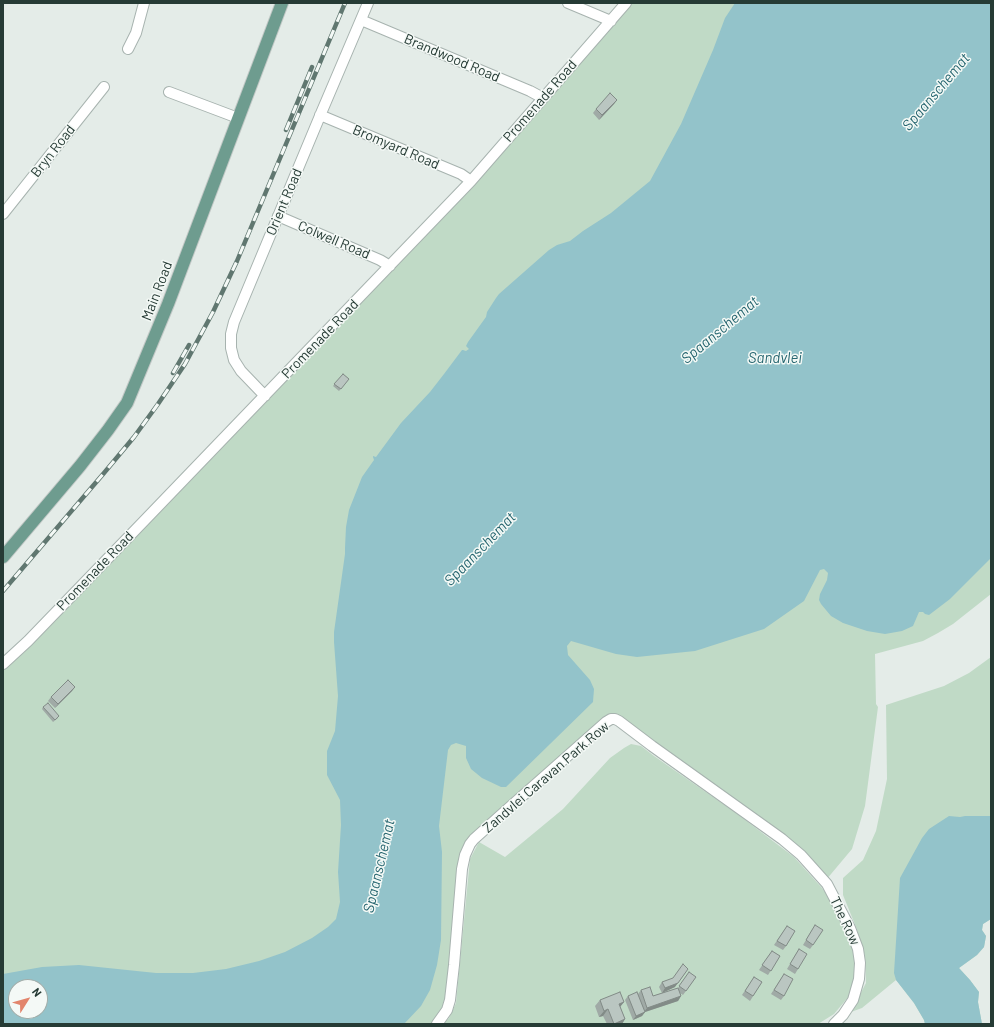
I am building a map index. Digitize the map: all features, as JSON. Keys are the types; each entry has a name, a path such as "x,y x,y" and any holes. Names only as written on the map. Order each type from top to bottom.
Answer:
{"main road":[{"name":"Main Road","path":"3,557 80,466 127,403 168,304 282,3"}],"street":[{"path":"128,49 136,33 144,3"},
{"name":"Orient Road","path":"265,396 241,371 234,360 231,348 231,334 234,322 368,3"},
{"path":"568,3 611,21"},
{"name":"Promenade Road","path":"3,664 265,396 471,181 626,3"},
{"name":"Brandwood Road","path":"361,20 530,91 542,98"},
{"name":"Bryn Road","path":"3,214 104,87"},
{"path":"169,92 238,118"},
{"name":"Bromyard Road","path":"320,115 461,174 471,181"},
{"name":"Colwell Road","path":"278,216 380,260 390,266"},
{"name":"Zandvlei Caravan Park Row","path":"437,1024 447,1010 450,1000 462,869 470,844 610,719 619,721 782,839 801,855 827,884"},
{"name":"The Row","path":"827,884 850,928 858,949 860,963 859,979 853,1000 843,1015 834,1024"}],"green space":[{"path":"626,3 991,3 991,594 953,624 923,641 875,654 876,704 878,707 865,806 852,849 826,880 619,716 465,853 450,997 436,1024 3,1024 3,664 390,266"},
{"path":"991,657 991,919 983,924 982,930 986,936 984,947 977,955 959,968 979,992 978,1002 982,1024 925,1024 914,1003 896,980 862,1008 851,1012 866,983 865,956 856,927 843,895 843,878 863,860 876,831 887,779 886,705 944,686 969,673"},
{"path":"631,744 641,746 736,813 794,857 822,888 843,918 855,949 858,975 850,995 834,1014 818,1024 443,1024 449,1018 456,1003 470,859 479,842 505,857 563,809 610,758"}],"water":[{"name":"Sandvlei","path":"735,3 991,3 991,558 950,599 929,615 919,612 913,626 902,631 885,634 867,631 843,623 831,616 819,600 820,594 827,580 828,573 824,569 820,570 804,601 764,629 695,651 637,657 616,654 571,641 567,646 568,655 590,680 594,689 593,702 506,787 501,787 482,778 471,769 466,758 466,746 456,743 451,745 448,750 439,826 442,852 441,940 437,965 430,990 421,1006 404,1024 3,1024 3,974 42,967 79,965 156,973 193,973 226,969 259,961 285,952 312,938 328,927 336,919 340,902 338,872 341,825 340,800 327,775 327,751 335,731 338,696 334,632 345,554 346,527 349,510 362,477 374,460 373,456 376,457 401,423 430,392 462,350 466,351 469,349 466,346 468,342 486,317 487,312 499,294 549,250 557,245 570,241 611,213 650,181 681,124 725,18"},
{"path":"949,816 991,816 991,919 983,924 982,930 986,936 984,947 977,955 959,968 979,992 978,1002 982,1024 925,1024 914,1003 896,980 894,973 900,878 922,838 929,829"}],"building":[{"path":"610,93 617,100 602,115 596,109"},
{"path":"343,374 349,379 341,389 334,384"},
{"path":"68,680 75,687 58,704 51,697"},
{"path":"48,703 59,716 55,720 43,707"},
{"path":"815,925 823,930 813,945 806,940"},
{"path":"787,926 795,931 786,946 777,941"},
{"path":"799,949 807,954 798,969 790,964"},
{"path":"772,951 780,956 771,971 762,965"},
{"path":"683,964 688,969 678,983 665,988 662,982 673,978"},
{"path":"689,972 696,977 686,991 679,986"},
{"path":"784,974 793,979 784,996 774,990"},
{"path":"754,977 762,982 753,996 745,991"},
{"path":"650,987 653,996 678,988 681,996 647,1008 641,990"},
{"path":"620,992 624,1002 619,1004 625,1019 614,1024 608,1009 604,1011 600,1000"},
{"path":"637,992 645,1012 636,1016 628,996"}],"railway":[{"path":"3,591 134,437 185,364 213,312 237,261 345,3"},
{"path":"286,130 312,67"},
{"path":"173,373 189,345"}],"water label":[{"name":"Spaanschemat","path":"936,92"},
{"name":"Spaanschemat","path":"720,330"},
{"name":"Spaanschemat","path":"480,549"},
{"name":"Spaanschemat","path":"379,866"}]}
